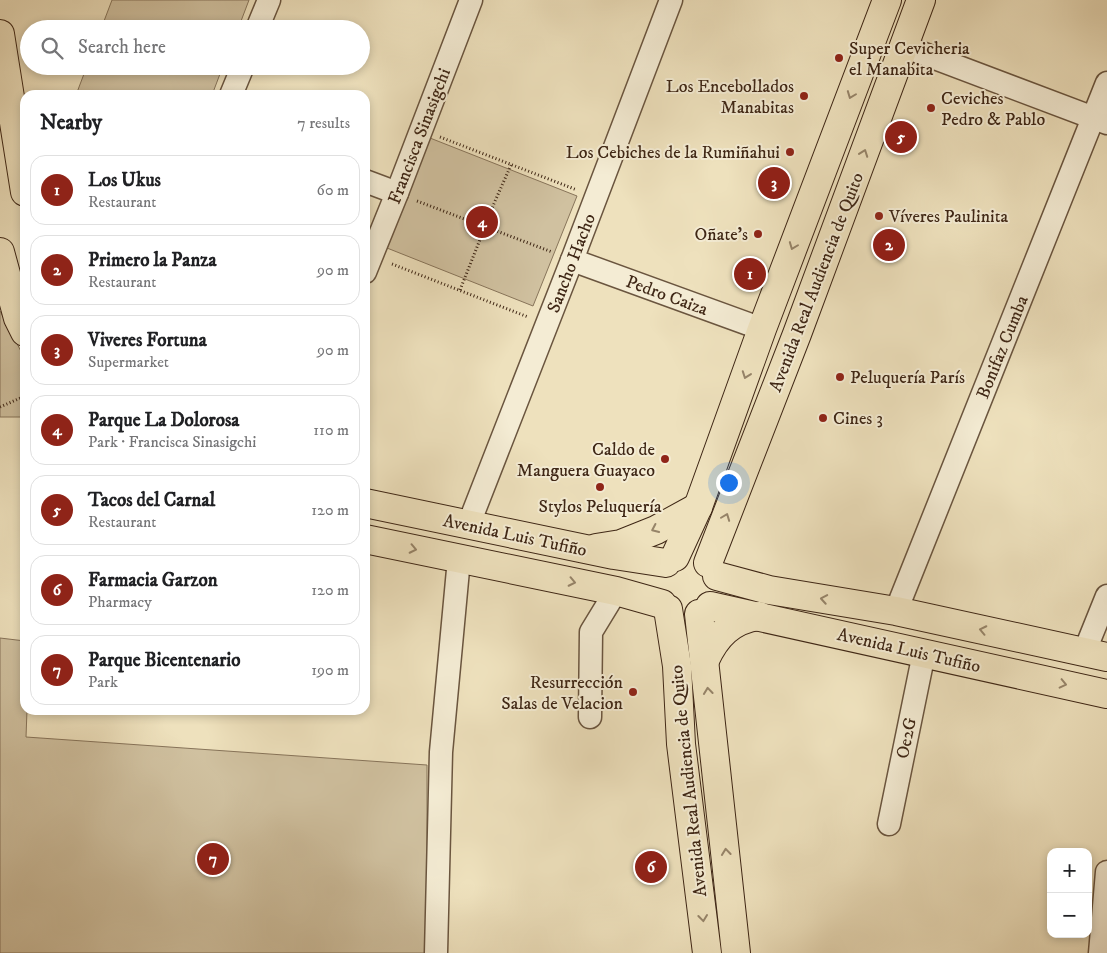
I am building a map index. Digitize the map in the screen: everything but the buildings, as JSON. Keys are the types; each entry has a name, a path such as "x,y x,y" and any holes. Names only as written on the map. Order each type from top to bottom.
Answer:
{"main road":[{"name":"Avenida Real Audiencia de Quito","path":"670,560 698,507 762,329 887,0"},
{"name":"Avenida Real Audiencia de Quito","path":"712,570 921,0"},
{"path":"1,52 20,163"},
{"path":"0,252 20,322"},
{"path":"586,550 621,544 656,530 698,507"},
{"name":"Avenida Luis Tufiño","path":"370,509 586,550 670,560"},
{"name":"Avenida Luis Tufiño","path":"370,540 616,591 665,607"},
{"path":"686,555 698,557 712,570 717,595 705,610 683,616 665,607 659,598 656,583 658,576 670,560 686,555"},
{"name":"Avenida Luis Tufiño","path":"712,570 769,590 896,611 1096,655"},
{"name":"Avenida Real Audiencia de Quito","path":"665,607 677,666 681,744 707,953"},
{"name":"Avenida Real Audiencia de Quito","path":"705,610 705,660 736,953"},
{"name":"Avenida Luis Tufiño","path":"705,610 759,616 1107,694"},
{"path":"705,660 716,639 728,628 743,619 759,616"},
{"path":"1018,674 1031,641"}],"street":[{"path":"261,20 269,0"},
{"name":"Francisca Sinasigchi","path":"370,259 471,0"},
{"name":"Sancho Hacho","path":"468,526 671,0"},
{"path":"903,46 1100,121"},
{"path":"233,90 239,75"},
{"name":"Bonifaz Cumba","path":"896,611 1100,121 1107,83"},
{"path":"370,183 397,193"},
{"name":"Pedro Caiza","path":"572,260 762,329"},
{"path":"436,953 441,752 459,559"},
{"path":"590,717 591,632 616,591"},
{"path":"1096,655 1107,596"},
{"name":"Oe2G","path":"889,824 924,653"},
{"path":"1100,953 1107,872"}],"path":[{"path":"422,129 596,197"},
{"path":"488,217 511,165"},
{"path":"397,193 475,223"},
{"path":"480,217 488,217 494,222 494,230 489,236 481,236 475,231 475,223 480,217"},
{"path":"494,230 572,260"},
{"path":"460,290 481,236"},
{"path":"370,265 460,290 547,324"},
{"path":"0,407 20,398"}],"shaded area":[{"path":"112,0 249,0 241,20 104,20"},
{"path":"84,75 220,75 214,90 78,90"},
{"path":"430,138 577,196 533,306 387,248"},
{"path":"0,311 20,349 20,417 0,417"},
{"path":"0,638 20,640 20,715 27,715 26,737 427,765 427,953 0,953"}],"place":[{"name":"Super Cevicheria el Manabita","path":"839,58"},
{"name":"Los Encebollados Manabitas","path":"804,96"},
{"name":"Ceviches Pedro & Pablo","path":"931,108"},
{"name":"Tacos del Carnal","path":"901,137"},
{"name":"Los Cebiches de la Rumiñahui","path":"790,152"},
{"name":"Viveres Fortuna","path":"774,183"},
{"name":"Víveres Paulinita","path":"879,216"},
{"name":"Parque La Dolorosa","path":"482,222"},
{"name":"Oñate's","path":"758,234"},
{"name":"Primero la Panza","path":"889,245"},
{"name":"Los Ukus","path":"750,274"},
{"name":"Peluquería París","path":"840,377"},
{"name":"Cines 3","path":"823,418"},
{"name":"Caldo de Manguera Guayaco","path":"665,459"},
{"name":"Stylos Peluquería","path":"600,487"},
{"name":"Resurrección Salas de Velacion","path":"633,692"},
{"name":"Parque Bicentenario","path":"213,859"},
{"name":"Farmacia Garzon","path":"651,867"}]}
